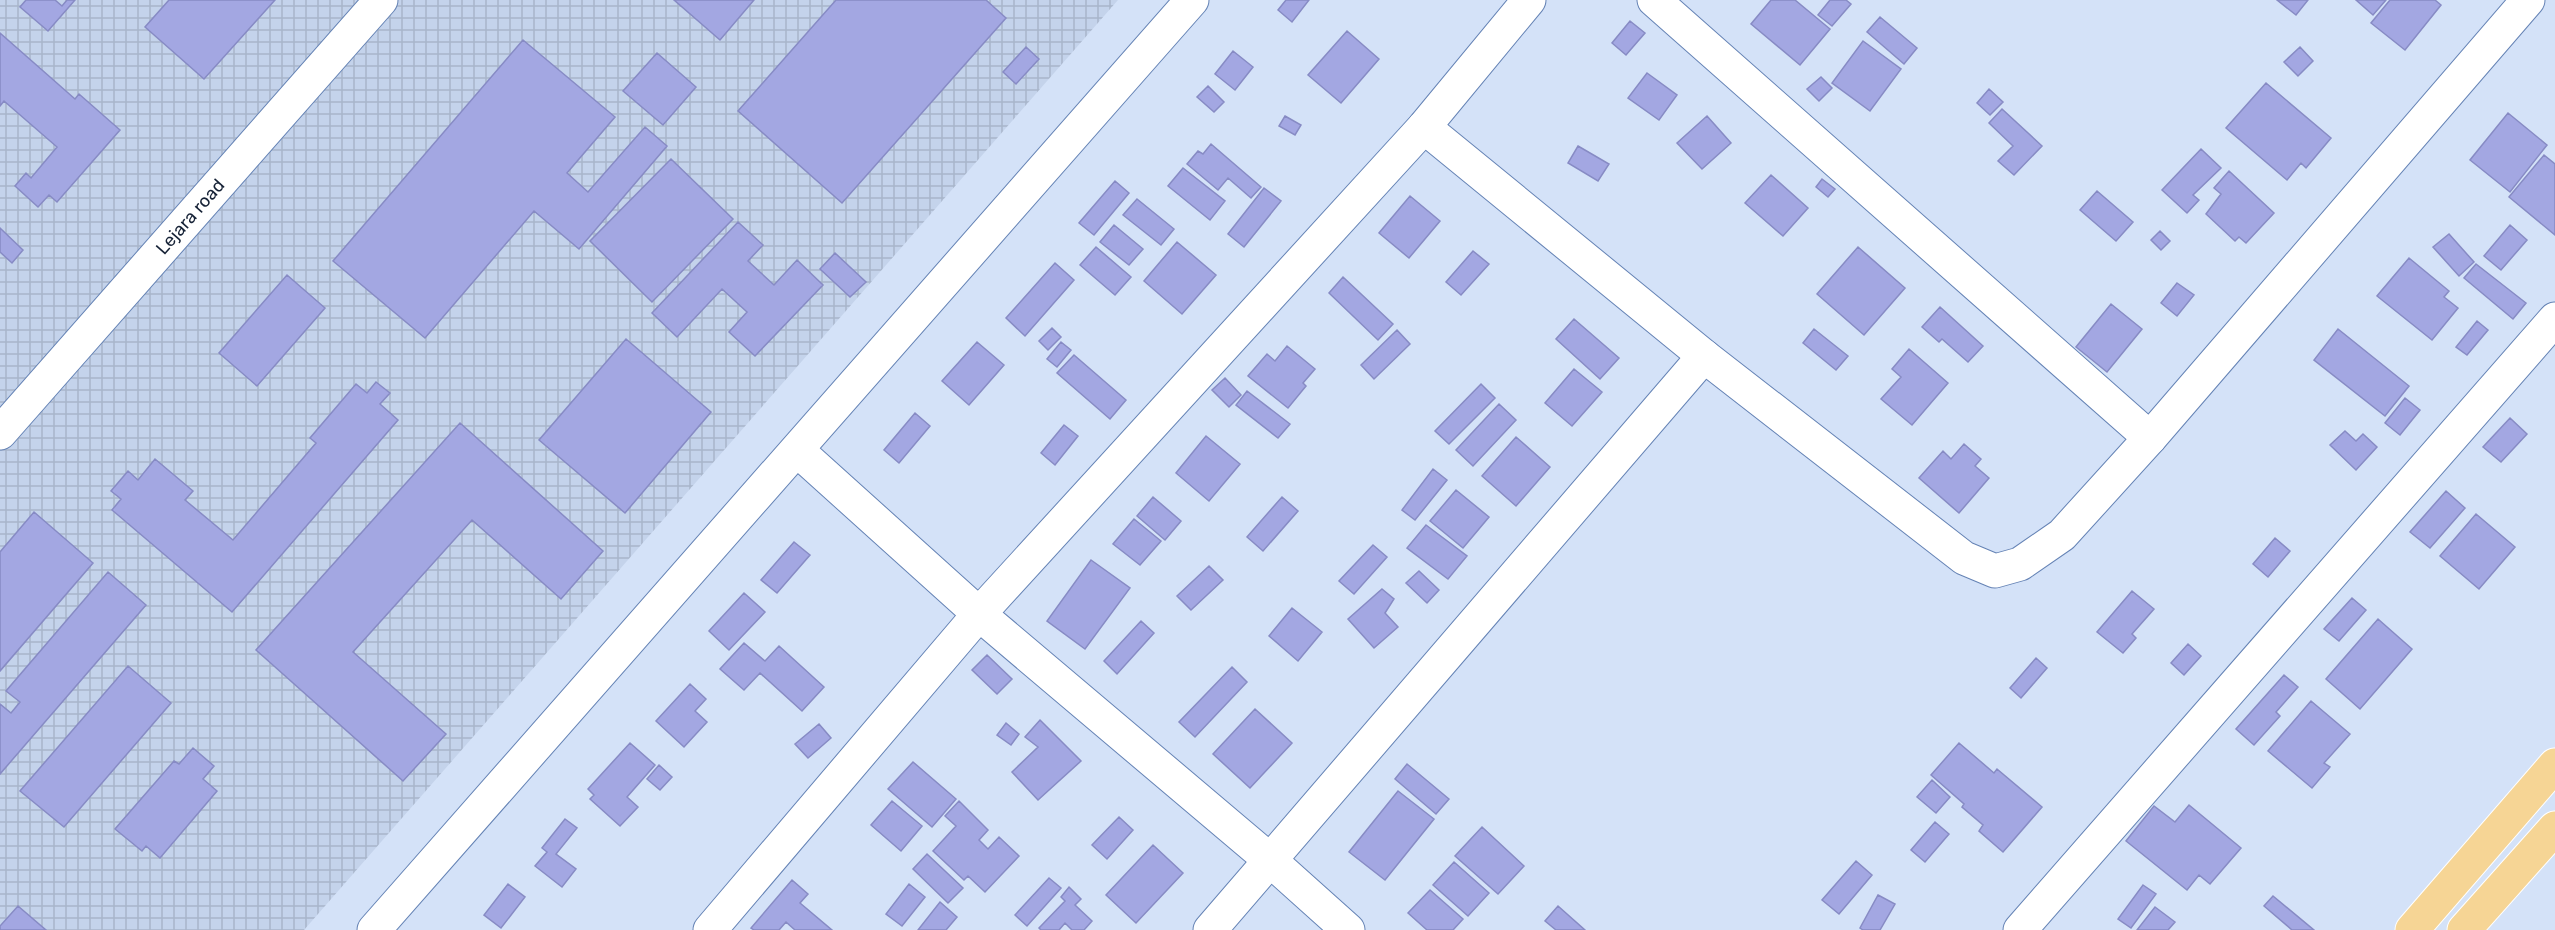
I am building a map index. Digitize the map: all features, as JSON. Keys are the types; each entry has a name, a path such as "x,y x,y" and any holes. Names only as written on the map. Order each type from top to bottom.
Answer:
{"main road":[{"path":"2412,930 2555,765"},
{"path":"2464,930 2555,828"}],"street":[{"name":"Lejara road","path":"0,433 381,0"},
{"path":"374,930 1192,0"},
{"path":"710,930 979,614 1424,127 1529,0"},
{"path":"1654,0 2150,438"},
{"path":"1424,127 1704,356 1964,558 1995,571 2020,564 2062,535 2150,438 2517,4"},
{"path":"2020,930 2555,319"},
{"path":"1210,930 1704,356"},
{"path":"797,450 979,614 1271,861 1348,930"}],"shaded area":[{"path":"0,0 1118,0 304,930 0,930"}],"building":[{"path":"26,0 55,0 62,6 67,0 75,0 48,31 20,7"},
{"path":"169,0 275,0 204,79 145,27"},
{"path":"674,0 754,0 720,40"},
{"path":"836,0 986,0 1006,18 842,203 738,111"},
{"path":"1286,0 1309,0 1292,22 1278,10"},
{"path":"1771,0 1795,0 1830,29 1800,65 1751,24"},
{"path":"1830,0 1846,0 1851,4 1832,26 1818,15"},
{"path":"2277,0 2308,0 2296,15"},
{"path":"2356,0 2386,0 2373,15"},
{"path":"2390,0 2435,0 2441,5 2405,50 2371,23"},
{"path":"1880,17 1917,48 1904,64 1867,32"},
{"path":"1630,21 1645,33 1626,55 1612,43"},
{"path":"1347,31 1379,59 1341,103 1308,75"},
{"path":"0,33 75,99 79,94 120,130 57,202 49,195 38,207 15,186 26,173 31,178 57,147 4,101 0,106"},
{"path":"523,40 615,117 567,173 588,192 645,127 667,146 579,249 534,211 425,338 333,261"},
{"path":"1863,41 1901,69 1870,111 1832,83"},
{"path":"1026,47 1039,59 1016,84 1003,72"},
{"path":"2300,47 2313,61 2298,76 2284,62"},
{"path":"1233,51 1253,67 1235,90 1215,74"},
{"path":"657,53 696,87 663,125 623,91"},
{"path":"1647,73 1677,95 1659,120 1628,98"},
{"path":"1821,77 1832,88 1819,101 1807,89"},
{"path":"2266,83 2331,138 2306,168 2301,163 2287,180 2226,128"},
{"path":"1208,86 1224,102 1214,112 1197,97"},
{"path":"1989,89 2003,102 1990,115 1977,103"},
{"path":"2002,109 2042,146 2014,175 1998,161 2013,146 1989,123"},
{"path":"2508,113 2547,145 2510,192 2470,160"},
{"path":"1285,116 1301,125 1295,135 1279,126"},
{"path":"1707,116 1731,143 1702,169 1677,143"},
{"path":"1211,144 1261,187 1251,198 1228,178 1218,190 1187,164 1198,151 1203,154"},
{"path":"1578,146 1609,164 1598,181 1568,163"},
{"path":"2201,149 2221,168 2193,195 2199,200 2187,213 2162,190"},
{"path":"2544,155 2555,164 2555,235 2509,197"},
{"path":"671,159 733,219 652,302 590,241"},
{"path":"1183,168 1225,201 1210,220 1168,186"},
{"path":"2229,171 2274,213 2246,243 2239,237 2235,241 2206,214 2221,194 2214,188"},
{"path":"1771,175 1808,208 1783,236 1745,203"},
{"path":"1822,179 1835,189 1828,197 1816,187"},
{"path":"1115,181 1129,193 1094,235 1079,223"},
{"path":"1264,188 1281,201 1244,247 1228,234"},
{"path":"2097,191 2133,222 2116,241 2080,210"},
{"path":"1410,196 1440,221 1409,258 1379,233"},
{"path":"1137,199 1174,229 1161,245 1123,215"},
{"path":"738,222 763,245 748,261 774,285 797,260 823,285 755,356 729,332 747,312 722,289 677,337 652,313"},
{"path":"1114,225 1143,249 1129,265 1100,242"},
{"path":"2510,225 2527,240 2501,270 2484,256"},
{"path":"0,228 23,250 12,263 0,252"},
{"path":"2160,231 2170,241 2161,250 2151,240"},
{"path":"2449,234 2474,262 2459,276 2433,247"},
{"path":"1177,242 1216,275 1182,314 1144,281"},
{"path":"1096,247 1131,277 1115,295 1080,265"},
{"path":"1858,247 1905,288 1864,335 1817,294"},
{"path":"1473,251 1489,264 1461,295 1446,282"},
{"path":"835,253 866,282 850,297 820,269"},
{"path":"2409,258 2449,291 2444,297 2458,308 2432,340 2377,296"},
{"path":"1055,263 1074,280 1025,336 1006,318"},
{"path":"2476,264 2526,303 2513,319 2464,278"},
{"path":"287,275 325,308 257,386 219,353"},
{"path":"1343,277 1393,324 1378,340 1329,293"},
{"path":"2177,283 2194,295 2177,316 2161,303"},
{"path":"2111,304 2142,329 2107,372 2076,347"},
{"path":"1940,307 1983,346 1968,362 1942,339 1939,342 1922,327"},
{"path":"1574,319 1619,358 1600,379 1556,339"},
{"path":"2477,321 2488,330 2467,355 2456,347"},
{"path":"1052,328 1061,337 1048,350 1039,341"},
{"path":"1814,329 1848,356 1836,370 1803,343"},
{"path":"2338,329 2409,386 2385,416 2314,360"},
{"path":"1397,330 1410,344 1374,379 1361,365"},
{"path":"626,339 711,412 625,513 539,440"},
{"path":"977,342 1004,365 969,405 942,381"},
{"path":"1061,342 1071,350 1057,367 1047,359"},
{"path":"1287,346 1315,369 1303,383 1306,386 1288,408 1248,376 1267,354 1275,361"},
{"path":"1909,349 1948,383 1912,425 1881,399 1901,377 1892,369"},
{"path":"1074,355 1126,400 1110,419 1057,373"},
{"path":"1574,369 1602,392 1572,426 1545,403"},
{"path":"1225,378 1241,395 1229,407 1212,390"},
{"path":"376,382 390,393 380,404 398,420 232,612 112,510 121,499 111,491 128,471 138,480 155,459 193,491 185,500 233,540 316,443 310,438 356,384 367,393"},
{"path":"1481,384 1495,398 1449,444 1435,431"},
{"path":"1247,391 1290,424 1278,438 1236,405"},
{"path":"2405,398 2420,410 2400,435 2385,423"},
{"path":"1499,404 1516,420 1473,466 1456,450"},
{"path":"915,413 930,426 899,463 884,450"},
{"path":"2510,418 2527,434 2501,462 2483,447"},
{"path":"460,423 603,551 561,599 472,520 353,652 446,734 403,781 256,650"},
{"path":"1064,425 1078,436 1055,465 1041,453"},
{"path":"2345,431 2356,441 2363,434 2377,447 2356,470 2330,445"},
{"path":"1206,436 1240,464 1209,501 1176,473"},
{"path":"1516,437 1550,467 1516,506 1482,476"},
{"path":"1964,444 1981,459 1975,466 1989,478 1959,513 1919,478 1943,451 1951,459"},
{"path":"1433,469 1447,480 1415,520 1402,510"},
{"path":"1456,490 1489,517 1463,548 1430,521"},
{"path":"2446,491 2465,508 2430,548 2410,532"},
{"path":"1153,497 1181,521 1165,540 1137,516"},
{"path":"1282,497 1298,511 1263,551 1247,537"},
{"path":"34,512 93,563 0,671 0,552"},
{"path":"2476,514 2515,547 2479,589 2440,556"},
{"path":"1134,519 1161,541 1140,565 1113,544"},
{"path":"1426,525 1467,556 1448,579 1407,548"},
{"path":"2275,538 2290,551 2268,577 2253,564"},
{"path":"794,542 810,555 777,593 761,580"},
{"path":"1373,545 1387,557 1354,594 1339,581"},
{"path":"1091,560 1130,588 1085,649 1047,621"},
{"path":"1209,566 1223,580 1191,610 1177,596"},
{"path":"1419,571 1439,590 1427,603 1406,583"},
{"path":"108,572 146,605 0,774 0,704 11,713 20,702 6,691"},
{"path":"1382,589 1394,599 1385,613 1398,627 1374,648 1348,619"},
{"path":"2132,591 2154,609 2132,634 2136,638 2123,653 2097,632"},
{"path":"744,593 765,612 729,650 709,631"},
{"path":"2352,598 2366,610 2339,641 2324,629"},
{"path":"1292,608 1322,632 1298,661 1269,636"},
{"path":"2378,619 2412,649 2360,709 2326,679"},
{"path":"1141,621 1154,633 1117,674 1104,661"},
{"path":"744,643 765,661 779,646 824,687 802,711 760,673 744,690 720,669"},
{"path":"2188,644 2201,656 2184,675 2171,663"},
{"path":"987,655 1012,679 997,694 972,670"},
{"path":"2036,658 2047,668 2021,698 2010,688"},
{"path":"128,666 171,703 64,827 20,791"},
{"path":"1232,667 1247,682 1195,737 1179,722"},
{"path":"2284,675 2298,687 2276,712 2280,716 2254,745 2236,729"},
{"path":"690,684 706,699 695,711 707,722 684,747 656,721"},
{"path":"2311,701 2350,734 2324,763 2330,767 2312,788 2268,751"},
{"path":"1255,709 1292,743 1250,788 1213,754"},
{"path":"1040,720 1081,761 1038,800 1012,772 1038,747 1025,737"},
{"path":"1006,723 1019,734 1011,745 997,735"},
{"path":"819,724 831,738 808,758 795,744"},
{"path":"630,743 655,765 627,797 638,807 620,826 590,799 594,795 588,789"},
{"path":"1959,743 1994,773 1997,769 2042,807 2003,852 1979,831 1983,825 1962,807 1964,804 1931,775"},
{"path":"193,748 214,766 203,779 217,791 160,858 146,846 142,851 115,829 174,761 179,764"},
{"path":"913,762 956,799 932,827 888,789"},
{"path":"1407,764 1449,799 1436,814 1395,779"},
{"path":"659,765 672,777 660,790 647,779"},
{"path":"1932,780 1950,797 1936,813 1917,797"},
{"path":"1398,791 1434,819 1385,880 1349,852"},
{"path":"892,801 922,826 901,851 871,825"},
{"path":"959,801 988,830 979,840 988,849 999,837 1019,856 985,892 968,876 964,880 933,851 956,826 945,816"},
{"path":"2189,805 2241,848 2210,884 2199,875 2187,890 2126,841 2154,806 2175,822"},
{"path":"1119,817 1133,830 1107,859 1092,845"},
{"path":"565,819 577,828 556,854 576,869 562,887 535,866 547,852 542,848"},
{"path":"1935,822 1949,834 1925,862 1911,850"},
{"path":"1482,827 1524,866 1498,894 1455,856"},
{"path":"1153,845 1183,873 1136,923 1106,895"},
{"path":"927,854 963,888 948,903 913,869"},
{"path":"1856,861 1872,875 1839,914 1822,900"},
{"path":"1454,862 1489,893 1468,916 1433,885"},
{"path":"1049,878 1061,888 1027,926 1015,915"},
{"path":"792,880 808,894 800,903 832,930 795,930 786,922 779,930 751,928"},
{"path":"508,884 525,897 501,928 484,915"},
{"path":"909,884 925,897 902,926 886,914"},
{"path":"2143,885 2156,894 2131,928 2118,919"},
{"path":"1069,887 1081,899 1075,905 1092,921 1084,930 1072,930 1065,923 1059,930 1041,930 1039,928 1065,901 1061,897"},
{"path":"1430,890 1463,919 1453,930 1427,930 1408,913"},
{"path":"1878,895 1895,904 1880,930 1863,930 1860,928"},
{"path":"2273,896 2314,930 2292,930 2264,906"},
{"path":"940,902 957,917 946,930 918,930"},
{"path":"18,906 46,930 0,930 0,926"},
{"path":"1558,906 1585,930 1556,930 1545,921"},
{"path":"2155,907 2175,922 2168,930 2137,930"}]}
